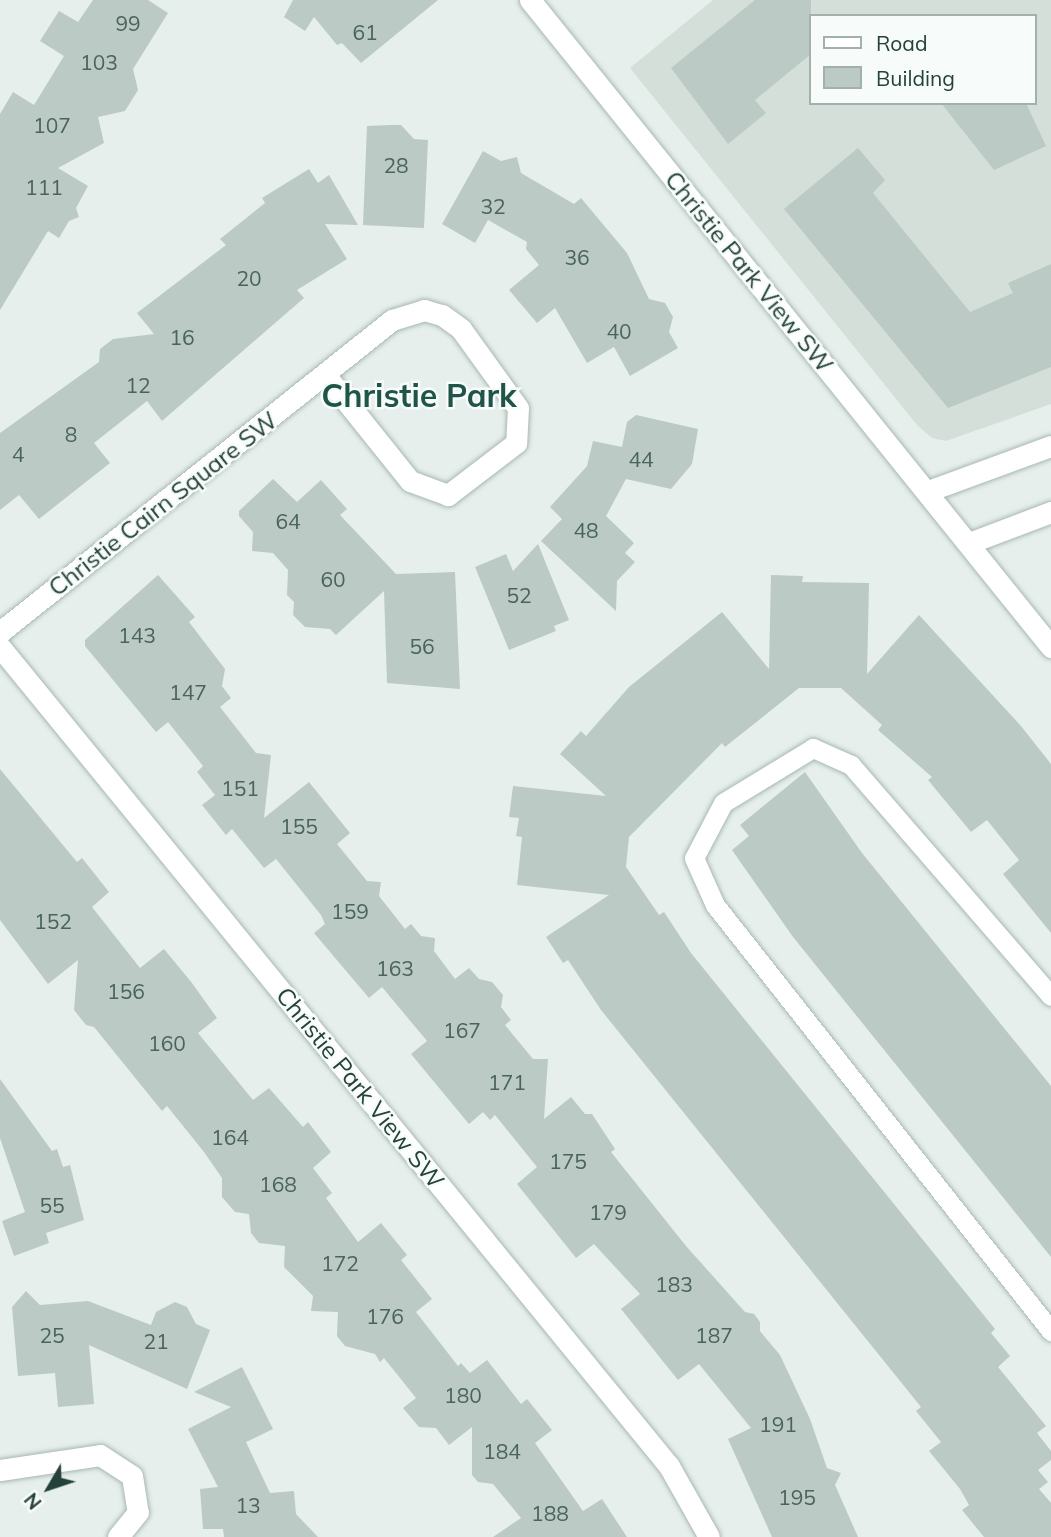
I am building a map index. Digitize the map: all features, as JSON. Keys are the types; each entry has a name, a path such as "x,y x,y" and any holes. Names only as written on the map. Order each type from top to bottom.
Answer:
{"street":[{"name":"Christie Park View SW","path":"530,0 1051,647"},
{"name":"Christie Cairn Square SW","path":"0,632 326,376 392,320 424,310 442,315 460,329 519,408 516,443 448,495 422,486 410,481 326,376"},
{"path":"928,491 1051,446"},
{"path":"968,543 1051,512"},
{"name":"Christie Park View SW","path":"0,647 669,1466 709,1537"},
{"path":"0,1471 100,1455 132,1476 138,1512 118,1537"}],"lane":[{"path":"1051,996 851,765 813,748 723,803 694,858 715,905 1051,1331"}],"shaded area":[{"path":"713,0 1051,0 1051,404 946,441 932,438 917,425 630,68"}],"building":[{"path":"93,0 148,0 168,13 133,69 138,90 125,111 98,117 104,143 58,168 88,186 76,208 79,217 69,221 59,238 48,231 0,310 0,114 13,92 34,105 64,56 40,41 59,11 78,22"},
{"path":"293,0 438,0 361,63 342,43 337,45 314,17 305,31 284,17"},
{"path":"755,0 811,0 810,55 755,100 766,113 728,144 671,68"},
{"path":"943,105 1027,105 1046,146 994,170"},
{"path":"401,125 414,139 428,140 424,228 363,225 367,126"},
{"path":"858,148 885,180 873,193 970,312 1013,293 1008,283 1051,264 1051,367 948,408 784,209"},
{"path":"483,151 501,161 517,157 521,173 574,204 581,198 627,253 649,299 665,303 673,317 669,332 678,348 630,376 614,347 587,363 555,308 537,323 509,290 539,265 526,249 527,242 488,220 475,243 442,224"},
{"path":"309,169 318,183 329,175 358,225 325,224 347,259 297,290 304,298 162,421 147,401 94,443 110,463 39,519 19,495 0,510 0,433 99,362 100,349 113,339 154,334 137,313 226,245 220,239 265,203 262,198"},
{"path":"636,415 698,429 692,464 671,489 626,479 606,516 634,543 625,553 635,562 617,581 616,611 541,541 562,519 550,507 587,466 593,441 622,447 627,422"},
{"path":"273,479 297,502 321,480 347,509 340,515 396,574 455,572 460,689 387,683 384,591 336,635 330,629 305,627 293,615 294,602 287,595 288,570 273,553 252,551 253,532 239,516 239,511"},
{"path":"538,544 569,620 554,626 556,631 509,650 475,567 506,554 513,571"},
{"path":"158,575 195,617 189,622 225,669 222,686 231,698 220,707 256,753 271,755 264,818 309,782 350,833 337,844 367,881 381,882 379,896 405,929 411,924 421,936 435,938 434,951 455,979 469,968 479,979 492,982 503,995 501,1007 511,1020 505,1025 533,1059 548,1059 544,1119 571,1097 585,1114 592,1114 615,1149 611,1152 686,1246 745,1312 754,1314 760,1322 760,1331 780,1355 810,1419 827,1468 841,1473 835,1485 858,1537 772,1537 728,1439 751,1428 699,1364 678,1380 621,1309 640,1294 594,1244 576,1258 517,1184 537,1167 495,1115 490,1120 483,1112 469,1124 411,1054 427,1041 382,987 369,998 314,933 325,924 321,915 276,859 264,868 232,829 226,835 202,805 215,795 197,772 203,766 168,722 156,732 85,646 85,640"},
{"path":"771,575 803,576 802,582 869,583 867,674 919,615 1021,726 1051,764 1051,933 1003,874 1019,860 987,820 971,832 928,780 932,777 878,730 882,725 841,688 799,688 725,747 722,743 629,837 626,867 659,915 664,912 691,953 995,1329 991,1333 1010,1356 998,1367 1046,1426 1037,1433 1051,1451 1051,1460 1038,1470 1048,1482 1039,1489 1051,1503 1051,1537 984,1537 962,1510 969,1505 960,1489 929,1451 941,1442 916,1411 921,1407 601,1010 568,960 563,963 546,937 609,895 517,885 522,837 516,836 519,818 509,817 513,786 606,796 560,754 581,731 586,736 629,687 722,612 769,669"},
{"path":"0,769 77,862 82,858 109,892 92,907 140,968 164,949 192,983 217,1018 198,1033 253,1100 269,1088 303,1127 308,1122 331,1152 313,1168 332,1193 326,1198 358,1242 381,1223 407,1255 401,1260 432,1299 416,1312 458,1366 461,1363 470,1373 487,1360 521,1404 527,1399 552,1430 535,1443 583,1511 602,1499 627,1537 493,1537 521,1518 493,1484 478,1482 472,1475 472,1427 449,1445 436,1428 419,1427 403,1408 416,1398 384,1358 380,1362 375,1354 345,1346 337,1336 338,1312 311,1311 313,1296 284,1267 285,1246 259,1243 251,1233 249,1214 235,1212 222,1197 222,1178 204,1152 167,1106 162,1111 94,1027 86,1025 74,1010 78,960 48,984 0,920"},
{"path":"805,772 862,853 1051,1086 1051,1257 793,937 732,850 749,836 740,825"},
{"path":"0,1079 52,1151 57,1149 63,1167 70,1165 84,1220 46,1233 49,1243 14,1256 2,1221 25,1212 0,1138"},
{"path":"26,1291 40,1305 88,1301 151,1325 156,1312 175,1302 187,1307 196,1324 210,1330 187,1389 89,1345 94,1404 58,1407 55,1373 18,1376 12,1307"},
{"path":"242,1367 273,1429 246,1442 270,1493 294,1491 296,1514 318,1537 224,1537 223,1529 203,1529 200,1489 218,1487 188,1429 231,1407 194,1392"}],"district":[{"name":"Christie Park","path":"419,395"}]}
